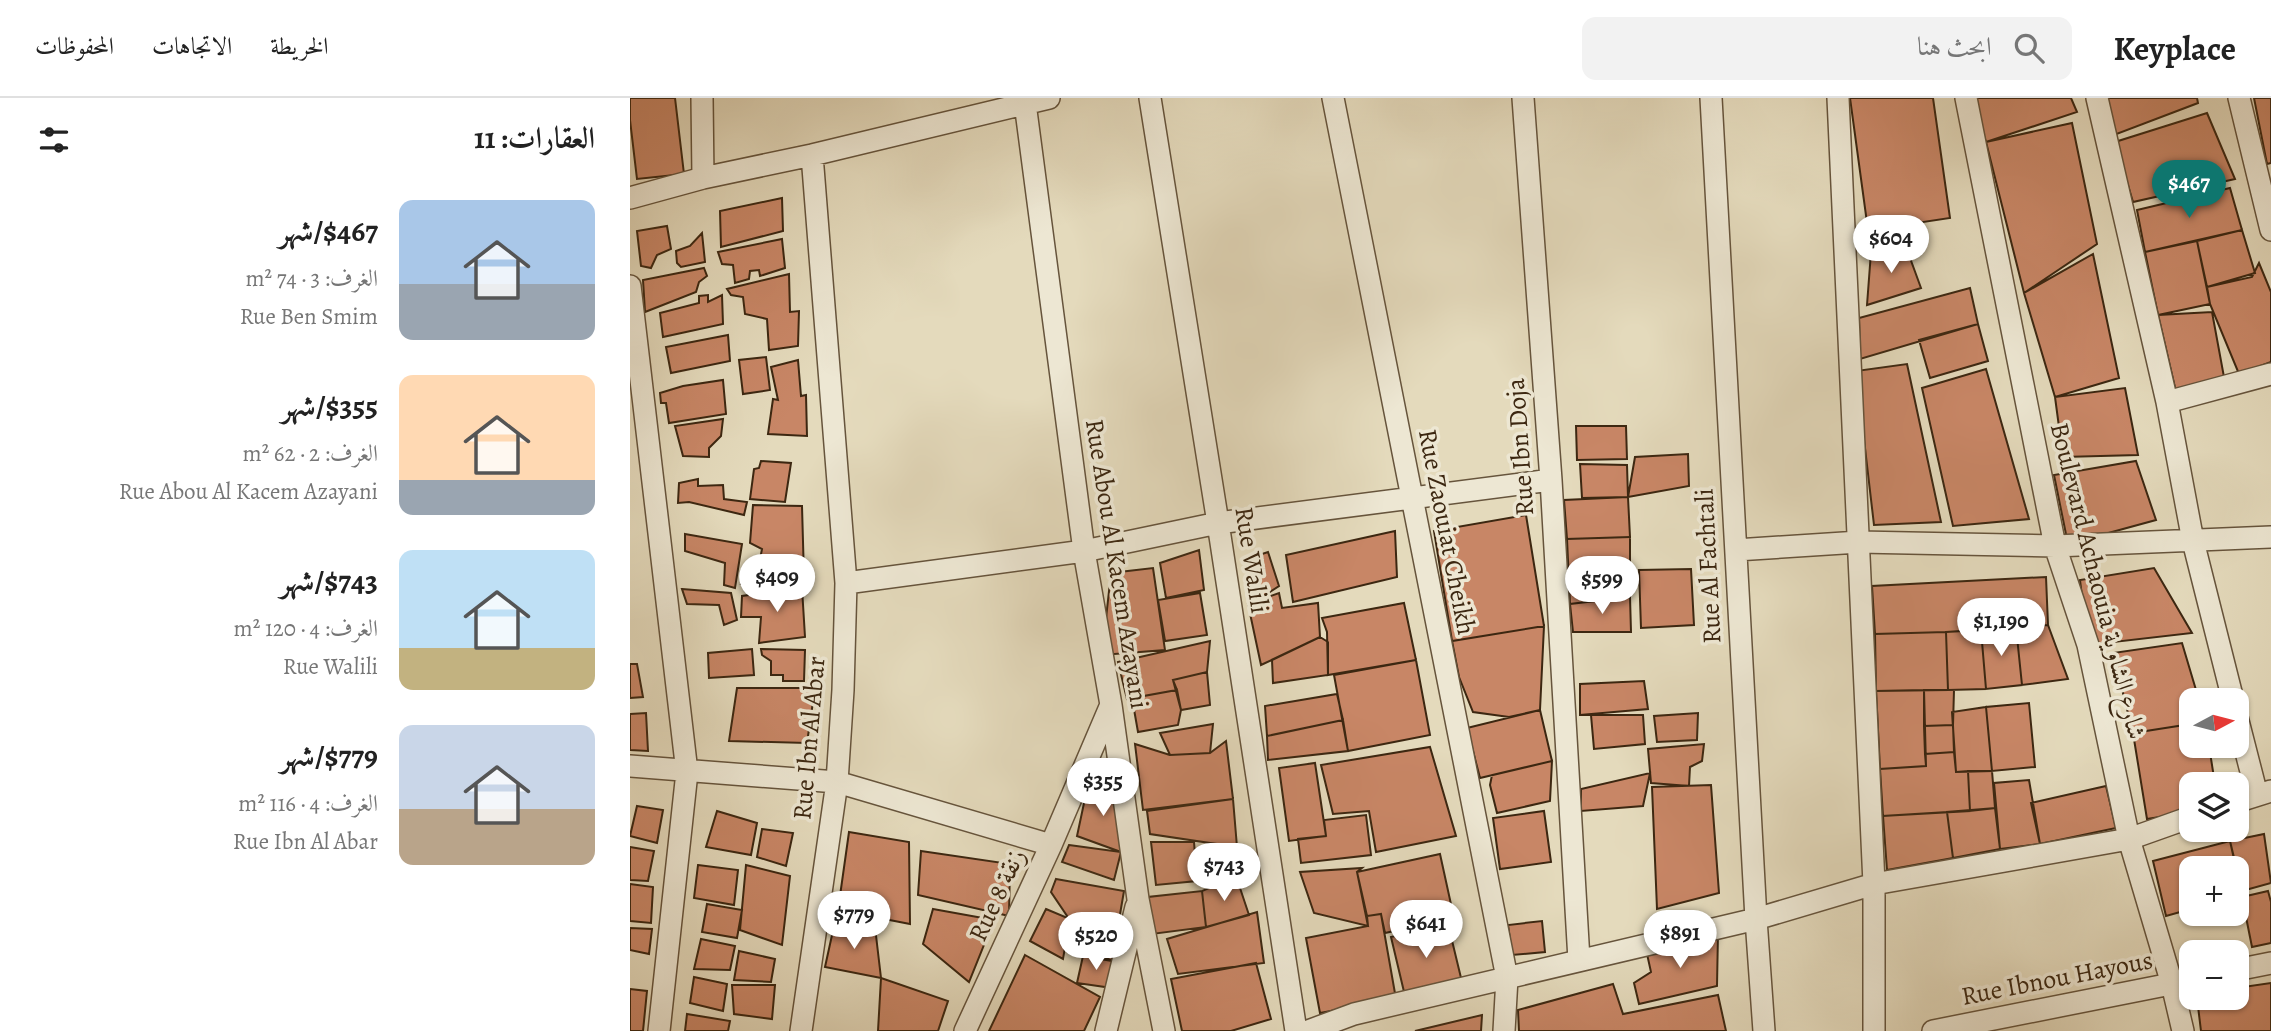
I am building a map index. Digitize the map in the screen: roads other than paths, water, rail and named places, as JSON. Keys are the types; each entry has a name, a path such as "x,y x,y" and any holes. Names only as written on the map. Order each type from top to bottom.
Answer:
{"street":[{"path":"702,98 703,178"},
{"path":"630,198 703,178 811,155 972,107 1025,103 1049,98"},
{"name":"Rue Walili","path":"1150,98 1296,1031"},
{"name":"Rue Zaouiat Cheikh","path":"1333,98 1507,978 1504,1031"},
{"name":"Rue Ibn Doja","path":"1524,98 1551,480 1579,960"},
{"name":"Rue Al Fachtali","path":"1711,98 1756,919 1765,1031"},
{"path":"1838,98 1874,884 1874,1031"},
{"name":"Boulevard Achaouia شارع الشاوية","path":"1966,98 2055,546 2088,645 2129,839 2179,976"},
{"path":"2097,98 2167,402 2193,541 2230,688"},
{"path":"2239,98 2271,230"},
{"name":"Rue Abou Al Kacem Azayani","path":"1025,103 1084,551 1111,705 1138,900 1164,1031"},
{"name":"Rue Ibn Al Abar","path":"801,1031 837,782 846,583 811,155"},
{"path":"630,286 687,772 659,1031"},
{"path":"2167,402 2271,374"},
{"path":"846,583 1084,551 1218,523 1551,480"},
{"path":"1736,550 1859,542 2055,546 2271,537"},
{"name":"Rue 8 زنقة","path":"965,1031 1051,845 1111,705"},
{"path":"2249,750 2264,793"},
{"path":"630,766 837,782 1051,845"},
{"path":"1308,1031 1351,1023 1579,960 1756,919 1874,884 2129,839 2179,821"},
{"path":"1106,1031 1138,900"},
{"path":"2249,967 2271,963"},
{"name":"Rue Ibnou Hayous","path":"1933,1031 2179,982"},
{"name":"Boulevard Achaouia شارع الشاوية","path":"2182,1010 2183,1031"}]}
